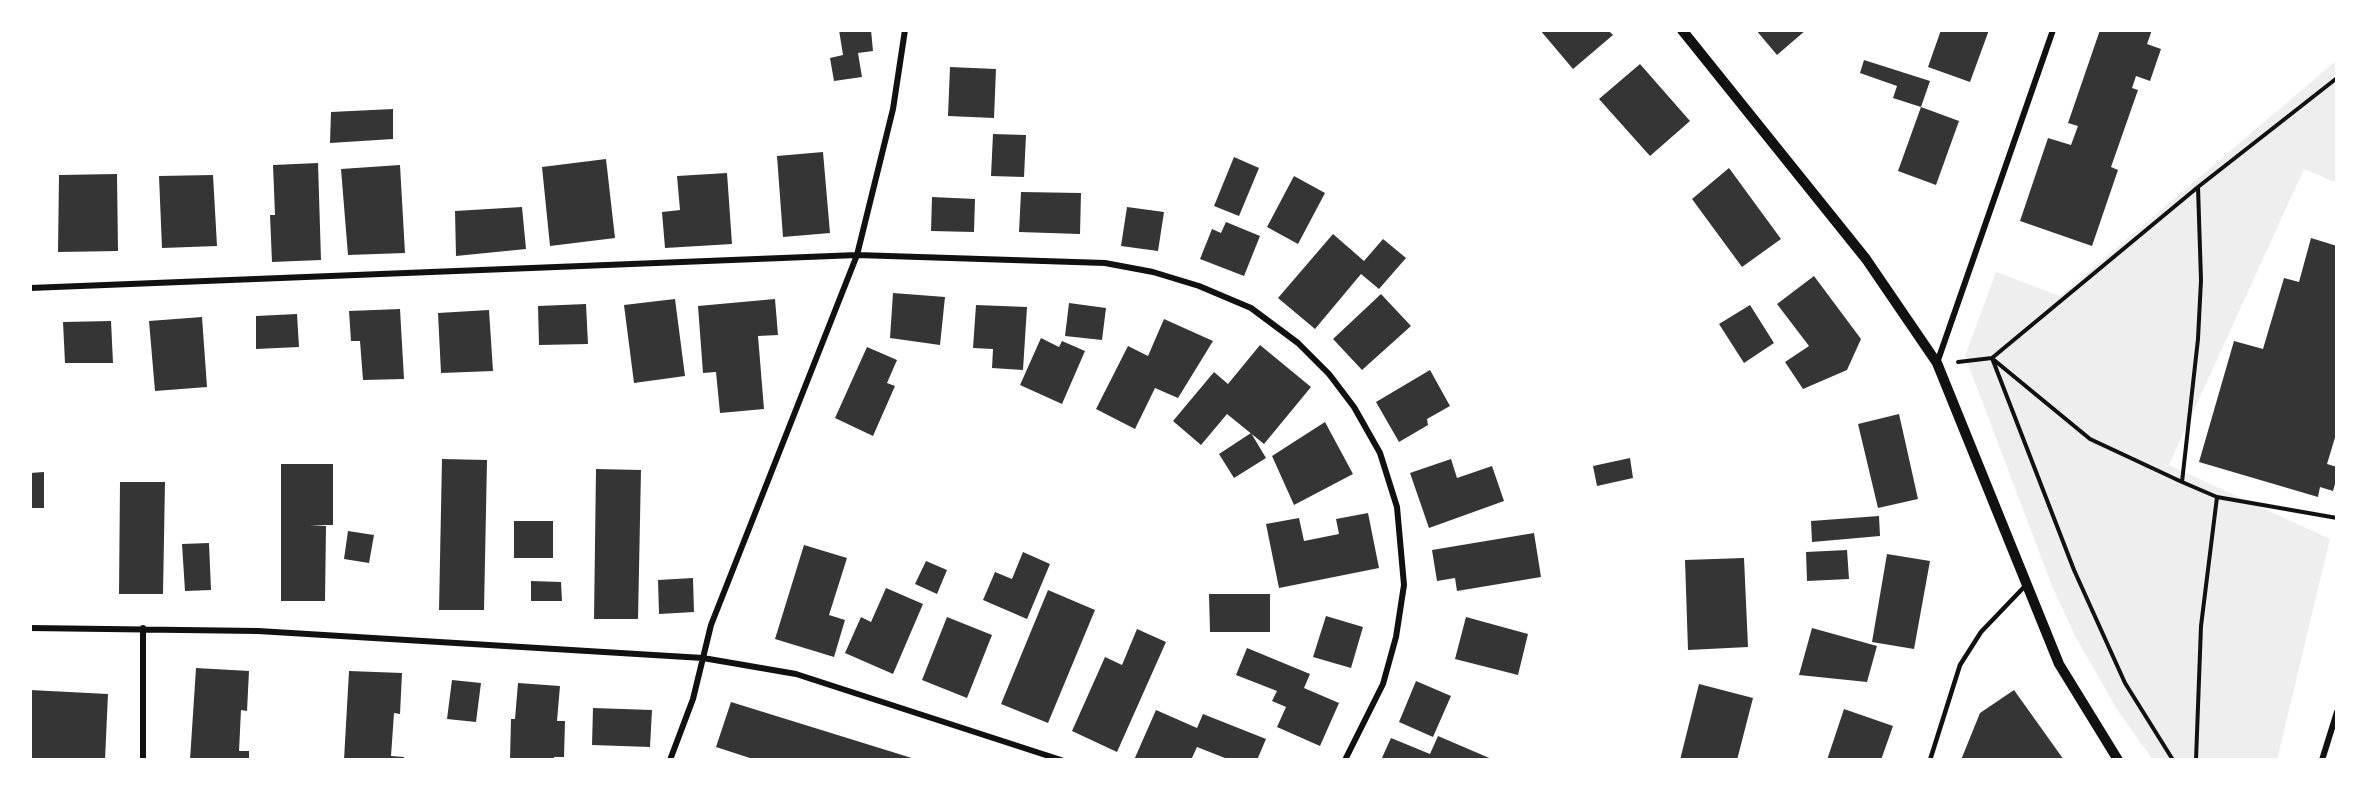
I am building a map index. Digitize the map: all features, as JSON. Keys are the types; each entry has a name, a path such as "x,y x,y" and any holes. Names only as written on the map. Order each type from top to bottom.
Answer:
{"street":[{"path":"670,760 693,699 711,626 857,255 893,109 905,30"},
{"path":"1682,30 1866,259 1937,363 2059,664 2118,760"},
{"path":"1937,363 2053,30"},
{"path":"30,288 857,255 1105,263 1153,272 1199,286 1251,308 1298,343 1329,374 1354,407 1380,453 1397,507 1404,585 1396,637 1383,684 1345,760"},
{"path":"30,628 258,631 703,658 796,674 1061,760"},
{"path":"143,628 143,760"},
{"path":"2322,760 2335,728 2337,712"}],"lane":[{"path":"1930,760 1960,665 1981,632 2026,585"}],"path":[{"path":"1937,363 1992,358 2198,187 2337,78"},
{"path":"2182,482 2200,316 2198,187"},
{"path":"1992,358 2090,439 2182,482 2217,497 2337,518"},
{"path":"1992,358 2074,570 2125,684 2173,760"},
{"path":"2196,760 2201,626 2217,497"}],"shaded area":[{"path":"2337,60 2337,183 2304,169 2169,465 2330,539 2277,760 2153,760 2118,711 2075,636 2052,586 1965,356 1996,272 2060,296"}],"building":[{"path":"839,30 871,30 873,51 858,53 862,77 834,81 830,58 843,55"},
{"path":"1540,30 1608,30 1613,35 1573,69"},
{"path":"1756,30 1806,30 1777,55"},
{"path":"1941,30 1989,30 1970,82 1928,67"},
{"path":"2100,30 2152,30 2147,44 2161,49 2150,81 2136,76 2132,88 2138,90 2111,167 2118,170 2092,246 2020,221 2048,138 2071,145 2078,126 2068,123"},
{"path":"1864,60 1930,81 1921,107 1893,98 1897,86 1860,73"},
{"path":"1640,64 1690,121 1650,156 1599,99"},
{"path":"950,67 996,69 994,118 948,116"},
{"path":"1921,107 1959,121 1936,185 1898,171"},
{"path":"393,109 393,139 330,143 331,112"},
{"path":"993,134 1026,135 1024,177 991,176"},
{"path":"823,152 830,233 783,237 777,156"},
{"path":"1234,157 1259,168 1239,216 1214,206"},
{"path":"606,159 615,238 550,246 542,167"},
{"path":"318,163 321,260 272,262 270,215 275,215 273,165"},
{"path":"400,165 405,253 348,255 341,169"},
{"path":"1729,168 1781,239 1742,267 1692,199"},
{"path":"727,173 732,244 665,248 662,212 680,210 677,176"},
{"path":"117,174 118,251 58,252 59,175"},
{"path":"213,175 217,246 162,248 159,176"},
{"path":"1294,176 1325,193 1298,244 1267,227"},
{"path":"1021,192 1081,193 1080,234 1019,232"},
{"path":"932,197 975,199 974,232 931,231"},
{"path":"522,207 526,249 456,256 455,211"},
{"path":"1127,207 1164,212 1158,251 1121,246"},
{"path":"1226,222 1260,236 1244,276 1200,259 1212,229 1221,233"},
{"path":"1333,234 1364,261 1383,239 1406,258 1379,289 1361,274 1315,329 1278,298"},
{"path":"2311,238 2337,246 2337,431 2327,464 2337,467 2337,477 2333,491 2320,487 2318,497 2199,462 2234,341 2263,349 2284,278 2299,282"},
{"path":"1814,276 1861,339 1847,370 1803,389 1785,362 1809,346 1777,304"},
{"path":"893,293 945,297 940,345 890,338"},
{"path":"1381,294 1411,326 1362,370 1333,339"},
{"path":"675,299 685,376 634,383 624,305"},
{"path":"775,299 778,335 758,336 764,409 720,413 716,372 703,373 698,306"},
{"path":"1069,303 1106,308 1102,340 1065,336"},
{"path":"586,304 588,344 539,345 538,306"},
{"path":"976,305 1027,307 1023,370 992,368 993,349 973,348"},
{"path":"1750,305 1774,343 1744,363 1719,324"},
{"path":"400,309 404,379 363,380 360,341 351,341 349,311"},
{"path":"489,310 493,371 441,373 438,313"},
{"path":"297,314 299,347 256,349 256,316"},
{"path":"202,317 207,387 155,391 149,321"},
{"path":"1164,319 1213,341 1178,398 1155,388 1135,429 1096,409 1128,346 1148,356"},
{"path":"111,321 113,363 65,363 63,322"},
{"path":"1041,338 1059,347 1062,341 1085,351 1062,404 1020,385"},
{"path":"1260,345 1311,387 1264,444 1227,414 1201,445 1173,421 1214,372 1228,384"},
{"path":"867,347 897,360 887,383 895,386 873,436 835,418"},
{"path":"1430,370 1450,406 1427,419 1428,425 1399,442 1376,402"},
{"path":"1899,414 1918,499 1878,508 1858,424"},
{"path":"1325,422 1353,474 1294,505 1272,456"},
{"path":"1251,433 1266,458 1234,478 1219,454"},
{"path":"1630,458 1633,478 1597,486 1593,466"},
{"path":"442,459 487,460 484,610 439,610"},
{"path":"1451,459 1457,478 1492,466 1504,501 1429,528 1410,473"},
{"path":"281,464 333,464 333,525 310,525 326,526 325,601 281,601"},
{"path":"596,469 641,470 638,619 594,619"},
{"path":"44,472 44,508 30,508 30,473"},
{"path":"120,482 165,482 163,594 119,594"},
{"path":"1368,513 1379,568 1279,588 1266,524 1299,518 1304,541 1339,534 1336,519"},
{"path":"1879,516 1880,536 1812,542 1811,521"},
{"path":"514,521 553,521 553,558 514,558"},
{"path":"348,531 374,535 369,563 344,559"},
{"path":"1534,533 1541,577 1457,591 1455,578 1437,581 1432,550"},
{"path":"209,543 211,590 185,591 182,544"},
{"path":"804,545 847,558 829,615 845,620 834,657 775,639"},
{"path":"1847,550 1849,579 1807,581 1806,552"},
{"path":"1023,552 1050,564 1027,619 983,600 995,572 1012,579"},
{"path":"1887,554 1930,561 1914,649 1872,642"},
{"path":"1744,558 1748,647 1688,650 1685,560"},
{"path":"926,561 947,570 937,594 915,584"},
{"path":"693,578 694,612 659,614 658,580"},
{"path":"531,581 561,582 562,601 531,601"},
{"path":"886,588 923,604 893,674 845,653 861,617 871,622"},
{"path":"1048,590 1095,610 1048,723 1001,704"},
{"path":"1209,594 1270,594 1270,632 1210,632"},
{"path":"1326,616 1363,627 1351,668 1313,657"},
{"path":"947,617 992,635 967,698 922,680"},
{"path":"1466,617 1528,634 1518,675 1455,659"},
{"path":"1812,628 1877,646 1867,682 1799,675"},
{"path":"1137,629 1166,642 1117,752 1072,731 1105,657 1122,665"},
{"path":"1247,648 1310,674 1304,688 1339,703 1320,746 1277,727 1286,707 1272,701 1277,691 1236,675"},
{"path":"196,668 249,671 247,711 241,710 239,751 249,751 249,760 190,760"},
{"path":"349,671 402,673 400,714 394,713 391,756 404,757 404,760 344,760"},
{"path":"452,680 481,683 476,722 447,719"},
{"path":"1416,681 1451,696 1433,737 1399,722"},
{"path":"518,683 560,686 557,721 565,721 564,757 554,757 554,760 510,760 511,719 515,719"},
{"path":"1699,684 1753,698 1737,760 1680,760"},
{"path":"30,690 108,694 105,760 30,760"},
{"path":"2014,690 2064,760 1961,760 1980,713"},
{"path":"731,702 915,760 756,760 716,747"},
{"path":"593,708 652,710 650,747 592,745"},
{"path":"1844,709 1893,726 1881,760 1827,760"},
{"path":"1156,710 1197,728 1203,714 1266,739 1257,760 1230,760 1197,747 1191,760 1134,760"},
{"path":"1438,736 1494,760 1381,760 1391,738 1430,754"}]}
